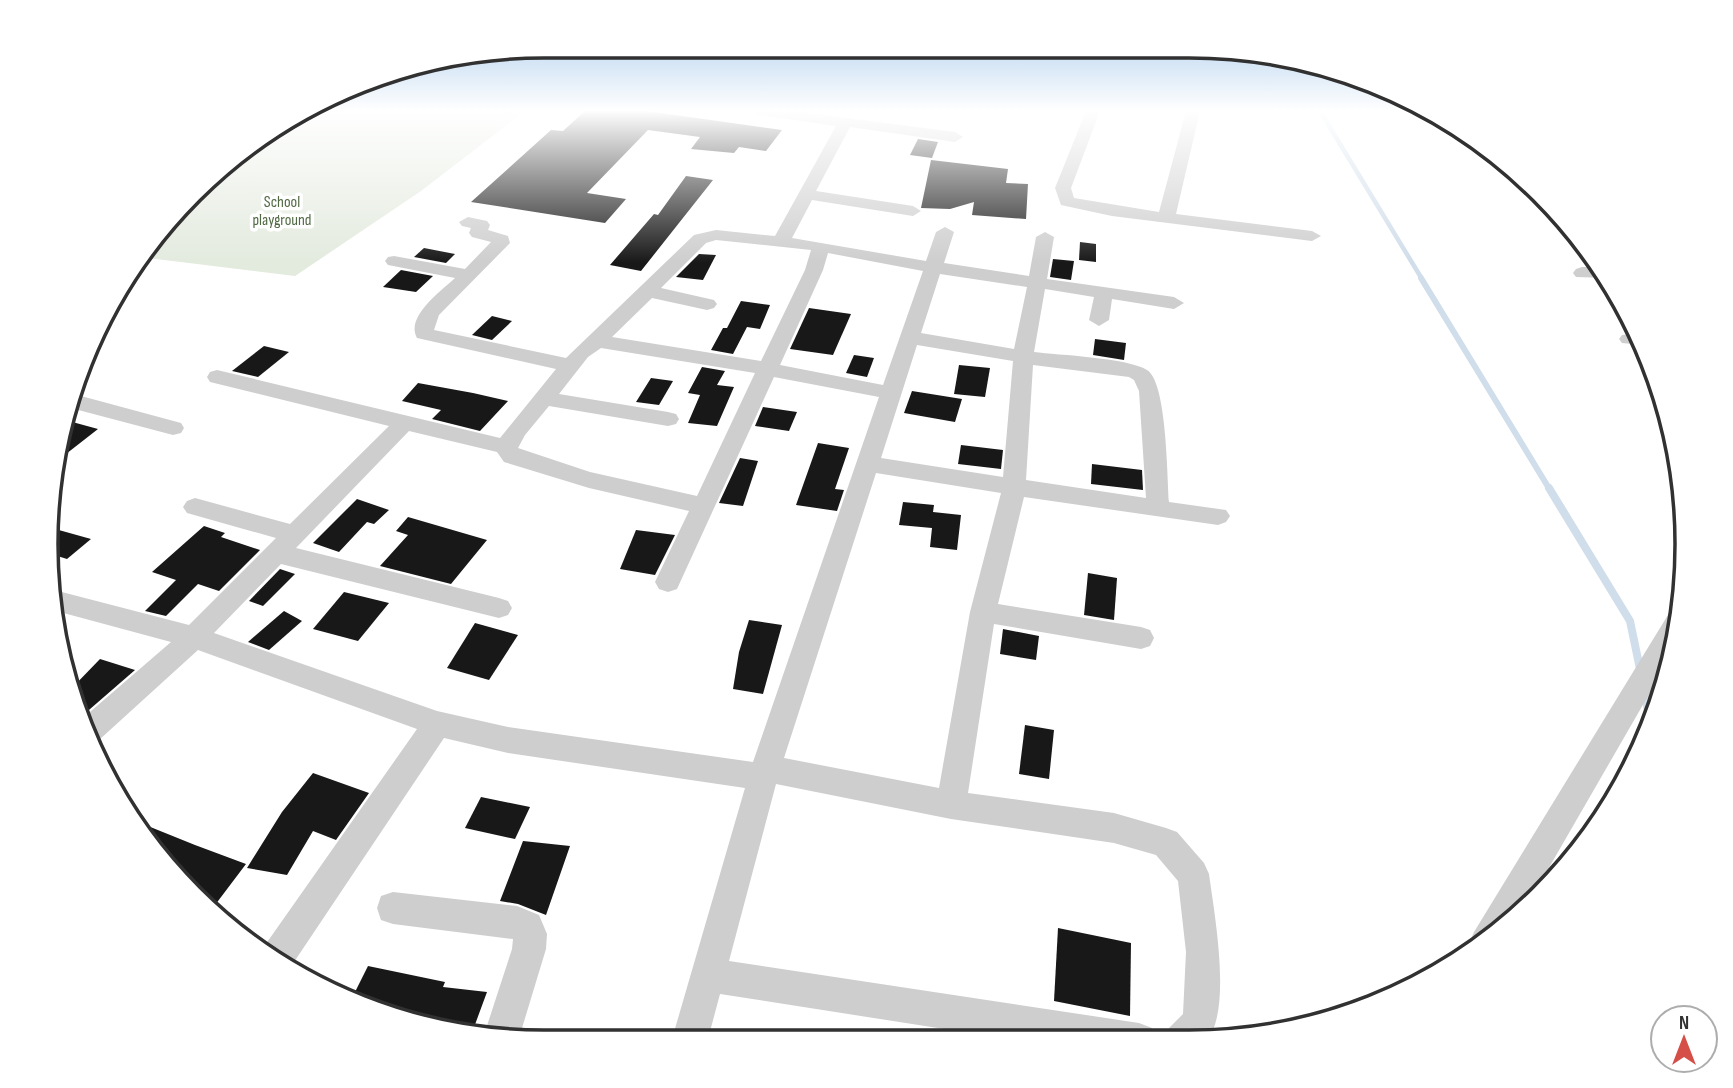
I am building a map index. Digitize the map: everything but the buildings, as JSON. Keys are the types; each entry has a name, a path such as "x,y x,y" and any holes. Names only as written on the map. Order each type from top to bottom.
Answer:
{"street":[{"path":"781,241 824,162"},
{"path":"1071,162 1063,188 1067,201 1112,211 1312,236"},
{"path":"1166,218 1180,162"},
{"path":"807,194 913,211"},
{"path":"468,222 481,225 478,233 502,240 430,313 424,334 571,366"},
{"path":"693,1030 764,772 931,267 945,232"},
{"path":"507,447 517,430 581,353 597,341 681,256 704,237 716,235 821,246 931,267 1174,303"},
{"path":"951,805 983,612 1014,488 1023,356 1045,237"},
{"path":"668,582 814,270 821,246"},
{"path":"394,261 468,275"},
{"path":"1582,274 1593,274"},
{"path":"647,291 707,304"},
{"path":"1099,320 1104,292"},
{"path":"908,337 1134,371 1143,376 1150,391 1158,509"},
{"path":"597,341 768,369 891,393"},
{"path":"217,377 507,447 512,456 589,480 703,506"},
{"path":"544,398 668,419"},
{"path":"79,403 173,428"},
{"path":"94,727 194,638 406,421"},
{"path":"867,464 1014,488 1218,516"},
{"path":"195,507 295,534"},
{"path":"276,554 499,608"},
{"path":"61,602 194,638 437,724 508,740 764,772 951,805 1114,828 1166,843 1193,874 1202,952 1200,1022 1193,1030"},
{"path":"983,612 1141,638"},
{"path":"1503,916 1665,642"},
{"path":"280,952 437,724"},
{"path":"393,908 517,923 527,927 530,934 528,949 504,1028"},
{"path":"708,975 1067,1030"}],"green space":[{"name":"School playground","path":"243,162 459,162 421,191 295,276 151,258 200,200"}],"waterway":[{"path":"1351,162 1422,279"},
{"path":"1421,278 1550,490"},
{"path":"1549,488 1630,621 1640,669"},
{"path":"1644,691 1647,705"}]}
